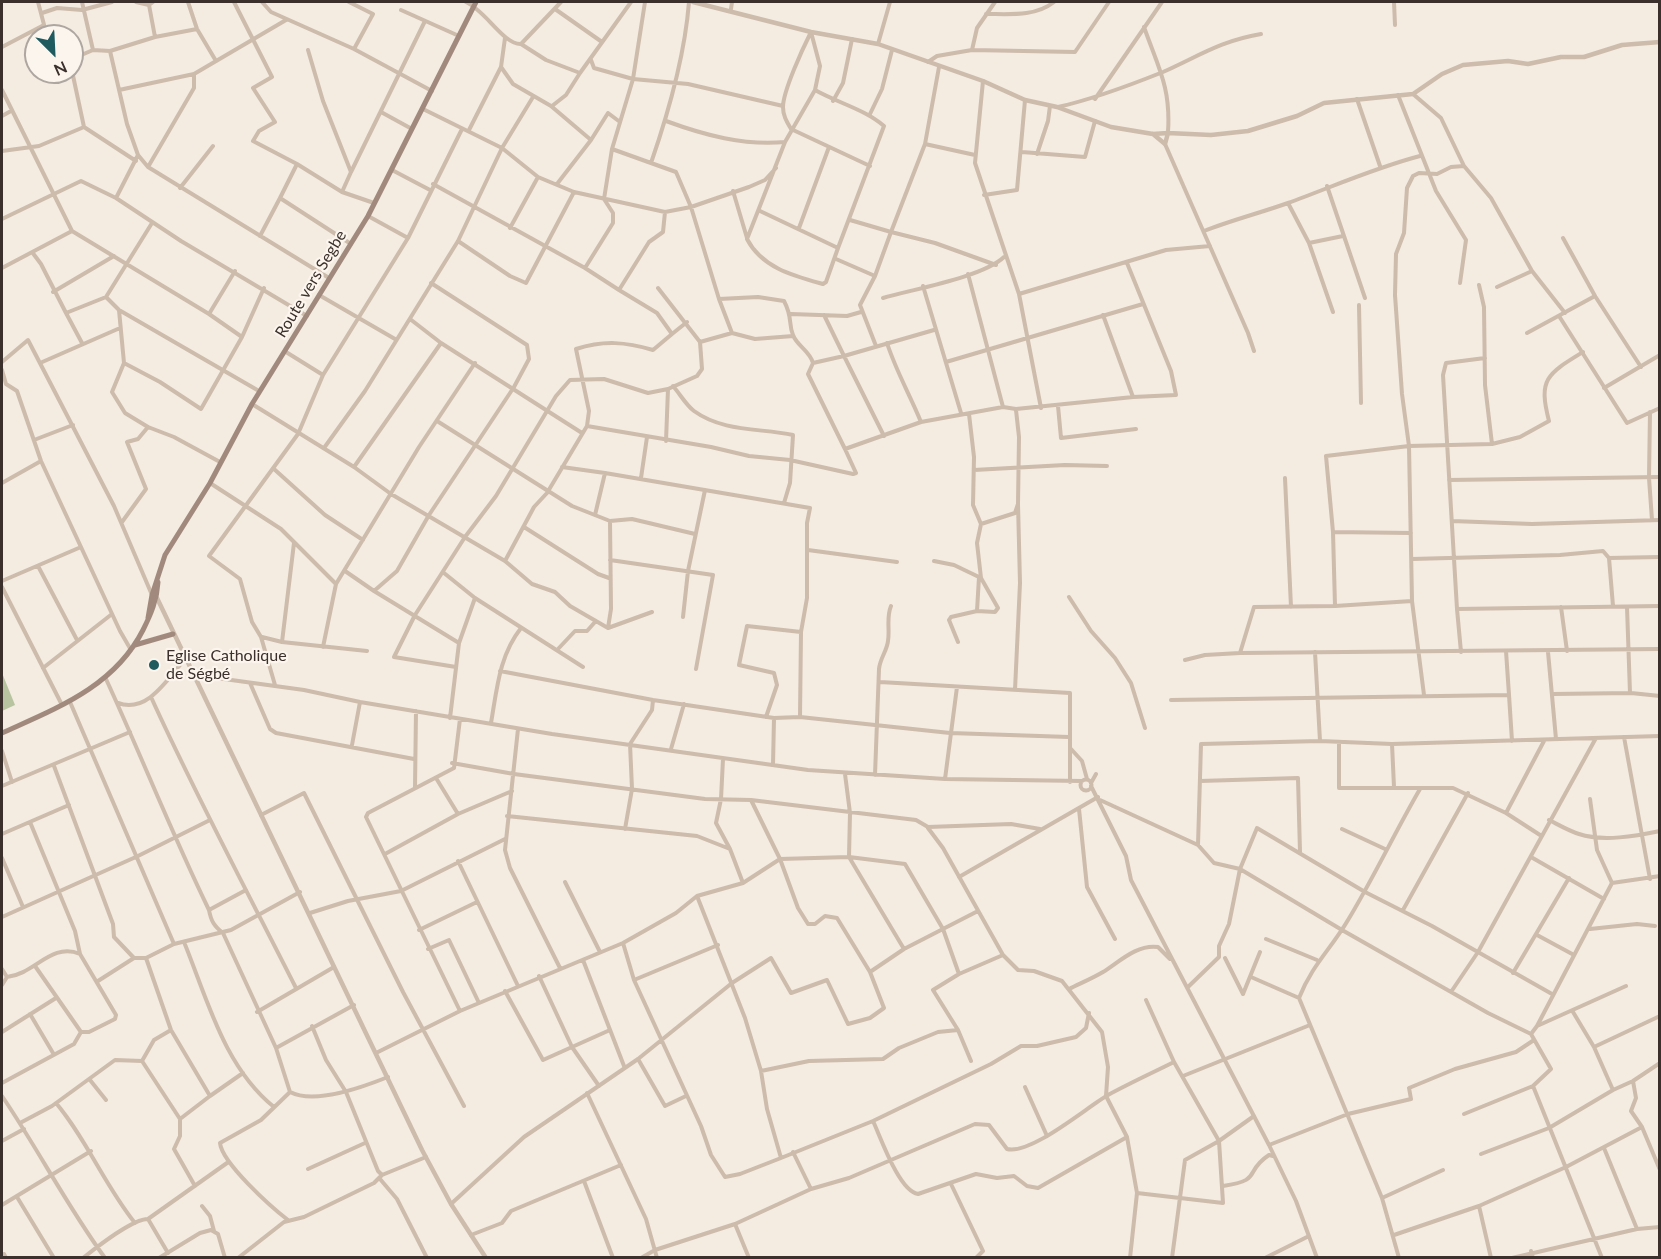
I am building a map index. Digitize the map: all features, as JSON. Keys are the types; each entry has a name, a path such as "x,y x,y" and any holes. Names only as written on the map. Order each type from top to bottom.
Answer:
{"main road":[{"name":"Route vers Segbe","path":"2,733 70,702 106,679 133,648 148,618 158,574 165,555 210,483 252,404 368,216 475,3"},
{"path":"133,648 173,634"}],"street":[{"path":"38,2 44,24"},
{"path":"82,2 93,50"},
{"path":"42,13 57,8 82,10 112,2"},
{"path":"136,2 148,5 153,2"},
{"path":"188,2 197,28 216,61"},
{"path":"234,2 272,76 253,88 275,122 259,130 253,141 297,164 342,192 374,203"},
{"path":"262,2 271,12 286,20 354,49 432,91"},
{"path":"349,2 373,14 354,49"},
{"path":"466,2 475,3 505,38 515,45 521,44 561,2"},
{"path":"551,106 566,95 579,73 591,60 631,2"},
{"path":"585,268 613,223 612,213 604,199 612,149 633,79 645,2"},
{"path":"651,163 666,121 691,2 731,9 812,32 878,44 983,81 1025,100 1057,107 1095,122 1153,134 1211,135 1248,131 1297,116 1324,103 1413,94 1442,74 1463,65 1508,61 1528,63 1561,57 1584,57 1622,45 1659,42"},
{"path":"731,9 732,2"},
{"path":"878,44 890,2"},
{"path":"972,50 977,28 996,2"},
{"path":"986,14 1022,14 1044,9 1054,2"},
{"path":"928,63 937,56 972,50 1076,52 1109,2"},
{"path":"1094,99 1162,2"},
{"path":"1394,2 1395,25"},
{"path":"148,5 155,37"},
{"path":"555,9 602,42"},
{"path":"401,10 460,36"},
{"path":"119,90 194,74 286,20"},
{"path":"342,192 425,21"},
{"path":"1144,26 1163,72 1170,108 1165,144"},
{"path":"84,54 93,50 110,51 155,37 197,28"},
{"path":"747,238 778,166 785,142 791,129 805,112 815,90 820,66 812,32"},
{"path":"812,32 802,50 783,106 786,121 791,129 870,166"},
{"path":"1057,107 1094,99 1163,72 1233,39 1261,34"},
{"path":"2,47 24,35"},
{"path":"469,129 501,67 505,38"},
{"path":"833,101 843,83 852,39"},
{"path":"521,44 546,60 579,73"},
{"path":"870,114 882,89 892,50"},
{"path":"110,51 133,146 148,167 329,278"},
{"path":"308,51 323,101 351,172"},
{"path":"591,60 594,68 633,79 688,84 783,106"},
{"path":"501,67 513,84 551,106 591,140"},
{"path":"876,346 860,305 875,276 925,144 939,67"},
{"path":"148,167 194,88 194,74"},
{"path":"983,81 975,155 984,195 1004,257 1019,294 1029,336 1041,408"},
{"path":"75,84 84,127 136,161"},
{"path":"2,90 56,194 72,231 209,314 242,337"},
{"path":"733,191 747,238 757,254 779,270 823,284 836,259 838,248 884,126 870,114 833,101 815,90"},
{"path":"1398,94 1420,156 1436,192 1466,240 1460,283"},
{"path":"1413,94 1441,118 1464,166 1491,198 1532,271 1565,313"},
{"path":"324,448 365,391 395,339 410,319 458,241 476,208 502,148 533,97"},
{"path":"1357,99 1380,166"},
{"path":"984,195 1017,190 1025,100"},
{"path":"1037,154 1048,121 1050,106"},
{"path":"423,108 462,129 469,129 502,148 538,177 574,192 665,212 691,207 765,180 778,166"},
{"path":"2,116 11,111"},
{"path":"381,112 412,129"},
{"path":"557,184 591,140 608,113 620,122"},
{"path":"666,121 709,134 758,144 785,142"},
{"path":"1022,152 1084,157 1095,122"},
{"path":"2,151 39,146 84,127"},
{"path":"275,685 261,637 252,622 240,579 209,556 248,506 298,434 322,375 408,238 430,189 462,129"},
{"path":"1153,134 1165,144 1254,351"},
{"path":"925,144 975,155"},
{"path":"180,188 213,146"},
{"path":"799,228 829,147"},
{"path":"612,149 679,175 732,333"},
{"path":"116,198 138,155"},
{"path":"1204,231 1244,215 1288,203 1380,166 1420,156"},
{"path":"260,236 297,164"},
{"path":"1424,695 1412,602 1409,446 1401,383 1395,295 1396,254 1407,220 1408,182 1419,173 1429,175 1451,166 1464,166"},
{"path":"392,170 430,189"},
{"path":"510,228 538,177"},
{"path":"2,219 81,181 116,198 152,223 264,288 307,316"},
{"path":"433,184 585,268 657,313 672,334"},
{"path":"1327,186 1365,298"},
{"path":"458,241 526,284 564,216 574,192"},
{"path":"280,198 351,244"},
{"path":"1288,203 1309,243 1332,312"},
{"path":"759,211 838,248"},
{"path":"619,290 649,242 663,232 665,212"},
{"path":"368,216 408,238"},
{"path":"850,220 935,243 996,265"},
{"path":"66,313 106,297 152,223"},
{"path":"2,268 72,231"},
{"path":"1309,243 1343,236"},
{"path":"1563,238 1595,296 1641,367"},
{"path":"1019,294 1166,250 1210,246"},
{"path":"32,252 41,264 53,292 82,343"},
{"path":"53,292 114,256"},
{"path":"883,298 996,265 1004,257"},
{"path":"836,259 875,276"},
{"path":"844,449 921,422 961,413 969,414 1003,407 1016,410 1133,397 1176,395 1172,371 1127,263"},
{"path":"209,314 235,271"},
{"path":"1497,287 1532,271"},
{"path":"968,274 1003,407"},
{"path":"374,591 397,570 429,515 514,387 529,359 527,345 431,283"},
{"path":"1479,285 1484,307 1485,386 1491,444"},
{"path":"923,286 934,330 961,413"},
{"path":"124,363 160,382 201,409 242,337 264,288"},
{"path":"456,667 394,657 415,615 465,537 512,471 556,396 570,380 604,379 648,393 668,389 697,376 702,369 700,342 687,322 658,288"},
{"path":"319,295 395,339"},
{"path":"1527,333 1595,296"},
{"path":"106,297 119,310 260,392"},
{"path":"587,426 711,447 749,456 790,460 854,474 856,472 808,374 813,363 811,355 793,336 791,314 784,301 719,299"},
{"path":"946,362 969,357 987,348 1143,304"},
{"path":"1359,305 1361,403"},
{"path":"119,310 124,363 112,392 125,413 148,427 174,437 220,462"},
{"path":"791,314 848,316 861,312"},
{"path":"824,315 884,436"},
{"path":"1103,315 1133,397"},
{"path":"1559,316 1627,423 1659,408"},
{"path":"410,319 441,343 582,432"},
{"path":"505,561 534,507 547,493 587,426 589,411 576,349 597,342 628,343 653,350 687,322"},
{"path":"40,363 120,328"},
{"path":"813,363 934,330"},
{"path":"700,342 732,333 754,339 793,336"},
{"path":"2,362 27,340 122,523 154,597 187,658 209,710 300,892 426,1157 451,1204 486,1257"},
{"path":"354,467 441,343"},
{"path":"887,343 896,370 910,393 921,422"},
{"path":"286,351 322,375"},
{"path":"1335,606 1333,532 1326,456 1409,446 1448,447 1491,444 1520,437 1549,421 1542,395 1552,371 1583,352"},
{"path":"1604,388 1659,355"},
{"path":"1461,652 1443,375 1446,363 1485,358"},
{"path":"323,647 336,584 475,363"},
{"path":"2,370 6,384 17,391 41,461 112,614 133,648"},
{"path":"674,386 692,410 711,422 749,430 793,435 790,483 784,503"},
{"path":"666,441 668,389"},
{"path":"252,404 354,467 391,494 465,537 482,550 505,561 532,584 555,592 570,606 595,622 608,628 652,612"},
{"path":"1058,406 1061,438 1136,429"},
{"path":"1015,690 1020,583 1016,410"},
{"path":"1650,412 1648,478 1652,520"},
{"path":"969,414 974,470 973,505 981,524 977,543 980,577 977,611"},
{"path":"437,421 547,493 595,515 610,521 632,519 695,534"},
{"path":"34,440 73,425"},
{"path":"122,523 146,489 128,442 138,439 148,427"},
{"path":"641,478 647,437"},
{"path":"2,483 41,461"},
{"path":"974,470 1065,465 1107,466"},
{"path":"561,467 641,478 810,508 807,523 807,598 801,632 800,717"},
{"path":"274,469 325,515 363,540"},
{"path":"595,515 605,473"},
{"path":"1449,480 1659,477"},
{"path":"1285,478 1291,607"},
{"path":"210,483 281,529 336,584"},
{"path":"683,618 688,571 705,490"},
{"path":"981,524 1016,513 1018,504"},
{"path":"1452,521 1532,524 1659,520"},
{"path":"608,628 611,609 610,521"},
{"path":"524,527 598,574 609,578"},
{"path":"1333,532 1411,533"},
{"path":"282,642 294,543"},
{"path":"2,581 81,547"},
{"path":"808,550 897,562"},
{"path":"1412,559 1560,555 1603,551 1609,558 1612,606"},
{"path":"1609,558 1659,557"},
{"path":"610,560 713,575 696,669"},
{"path":"934,561 954,565 980,577 998,608 995,612 977,611 951,617 949,620 958,642"},
{"path":"38,566 77,640"},
{"path":"345,571 459,643"},
{"path":"444,573 475,598 583,667"},
{"path":"2,587 62,706"},
{"path":"1069,597 1091,632 1115,658 1131,683 1145,728"},
{"path":"450,718 459,643 475,598"},
{"path":"1240,653 1254,607 1412,602"},
{"path":"875,775 880,656 888,643 888,613 891,606"},
{"path":"1457,609 1659,606"},
{"path":"1627,607 1630,693"},
{"path":"1561,608 1567,651"},
{"path":"43,668 112,614"},
{"path":"558,649 575,631 587,631 595,622"},
{"path":"766,717 777,682 774,673 739,665 747,626 801,632"},
{"path":"491,723 500,671 508,644 521,628"},
{"path":"261,637 282,642 367,651"},
{"path":"1185,660 1205,655 1240,653 1548,652 1659,649"},
{"path":"1506,651 1512,741"},
{"path":"1315,652 1320,741"},
{"path":"1548,652 1556,739"},
{"path":"117,703 139,705 151,697 187,658"},
{"path":"500,671 653,700 774,718 800,717 950,733 1069,737"},
{"path":"195,675 275,685 518,729 845,774 1088,784"},
{"path":"106,679 174,839 209,910 214,927 223,933 257,1012 276,1048 290,1092"},
{"path":"880,682 1070,693 1070,782"},
{"path":"249,683 273,732 352,745 414,759"},
{"path":"945,779 957,687"},
{"path":"1552,694 1630,693 1659,696"},
{"path":"1171,699 1195,701 1509,695"},
{"path":"151,697 210,820 296,988"},
{"path":"624,830 632,789 630,744 652,710 653,700"},
{"path":"70,702 174,944"},
{"path":"352,745 360,702"},
{"path":"671,749 684,703"},
{"path":"415,788 416,711"},
{"path":"773,765 774,718"},
{"path":"460,719 454,768 366,816 428,949 460,1011"},
{"path":"518,729 504,850 510,868 560,968"},
{"path":"2,786 130,732"},
{"path":"1198,845 1201,744 1320,741 1392,744 1659,736"},
{"path":"1624,737 1640,835 1650,879"},
{"path":"1451,992 1478,952 1596,738"},
{"path":"1506,813 1544,741"},
{"path":"1339,742 1339,788 1420,789 1431,786 1453,788 1468,793 1506,813 1540,836"},
{"path":"1392,744 1394,787"},
{"path":"1070,749 1082,761 1088,784 1098,797 1126,856 1131,880 1269,1145 1317,1257"},
{"path":"2,751 12,782"},
{"path":"723,759 721,799 716,823 730,849 742,883"},
{"path":"453,763 514,774 632,789 751,800 916,820 928,827 1003,955 1018,970 1034,971 1062,981 1089,1012 1102,1032 1108,1067 1106,1096 1127,1137 1137,1193 1130,1257"},
{"path":"54,766 113,924 114,937 134,958"},
{"path":"845,774 850,813 849,858 904,949"},
{"path":"1070,782 1081,787 1088,784 1096,774"},
{"path":"436,778 458,814"},
{"path":"1200,781 1298,778 1300,852"},
{"path":"1081,787 1088,784"},
{"path":"1299,998 1317,960 1341,930 1365,892 1385,849 1420,789"},
{"path":"385,854 458,814 512,791"},
{"path":"261,815 304,793 464,1106"},
{"path":"1402,910 1468,793"},
{"path":"1098,797 1198,845 1214,864 1240,869 1341,930 1531,1034 1551,1069 1533,1086 1464,1113"},
{"path":"959,877 1098,797"},
{"path":"1590,799 1597,850 1612,883"},
{"path":"451,1204 524,1137 599,1086 624,1066 638,1059 732,983 771,957 791,993 827,980 848,1024 870,1018 884,1008 870,972 837,918 825,916 815,924 808,924 798,908 780,859 751,800"},
{"path":"2,834 69,805"},
{"path":"1079,809 1087,886 1115,939"},
{"path":"507,816 697,836 730,849"},
{"path":"2,917 138,856 210,820"},
{"path":"1549,820 1581,835 1596,837 1640,835 1659,831"},
{"path":"30,822 75,931 80,954 116,1015 115,1019 89,1032 81,1032"},
{"path":"928,827 1011,824 1040,829"},
{"path":"1188,987 1219,957 1219,946 1229,924 1240,869 1257,828 1365,892 1402,910 1552,994"},
{"path":"1342,828 1385,849"},
{"path":"310,914 348,901 358,901 401,891 505,839"},
{"path":"1531,857 1604,899"},
{"path":"2,858 22,907"},
{"path":"376,1053 460,1011 539,976 623,943 676,913 697,896 742,883 780,859 849,858 904,864 943,929 959,974"},
{"path":"458,861 518,986"},
{"path":"1612,883 1659,876"},
{"path":"1513,974 1569,878"},
{"path":"565,882 600,952"},
{"path":"1531,1034 1590,930 1612,883"},
{"path":"209,910 246,890"},
{"path":"98,981 134,958 146,958 174,944 223,933 300,892"},
{"path":"697,896 732,983 761,1071 767,1109 781,1158"},
{"path":"419,930 477,902"},
{"path":"870,972 904,949 978,911"},
{"path":"1590,930 1637,924 1655,926"},
{"path":"1537,935 1574,955"},
{"path":"1266,939 1317,960"},
{"path":"428,949 449,940 479,1003"},
{"path":"184,942 223,1039 243,1073 263,1098 274,1107"},
{"path":"623,943 634,980 701,1126 711,1155 725,1177 741,1174 873,1121 960,1080 1021,1046 1037,1047 1076,1037 1088,1024 1089,1012"},
{"path":"634,980 718,945"},
{"path":"1070,989 1103,972 1122,957 1149,947 1158,947 1173,962"},
{"path":"2,986 7,977 22,974 56,951 72,951 80,954"},
{"path":"1225,958 1243,994 1260,952"},
{"path":"971,1061 958,1030 933,990 959,974 1003,955"},
{"path":"146,958 171,1030 210,1096"},
{"path":"583,960 624,1066"},
{"path":"35,966 81,1032"},
{"path":"257,1012 335,967"},
{"path":"2,969 7,977"},
{"path":"539,976 572,1047 599,1086"},
{"path":"1251,977 1299,998 1382,1198 1399,1257"},
{"path":"1537,1026 1573,1012 1626,986"},
{"path":"505,991 543,1060 610,1030"},
{"path":"2,1032 56,998"},
{"path":"1137,1193 1223,1203 1219,1141 1174,1062 1146,1000"},
{"path":"276,1048 312,1026 354,1005"},
{"path":"1573,1012 1594,1047 1613,1090"},
{"path":"30,1014 53,1053"},
{"path":"1594,1047 1659,1016"},
{"path":"1184,1076 1310,1025"},
{"path":"312,1026 326,1060 346,1092 374,1165 397,1199 427,1257"},
{"path":"142,1060 154,1040 171,1030"},
{"path":"761,1071 809,1061 883,1059 899,1048 938,1032 958,1030"},
{"path":"2,1083 53,1053 74,1044 81,1032"},
{"path":"1269,1145 1348,1114 1411,1099 1409,1088 1455,1069 1516,1052 1534,1040"},
{"path":"638,1059 665,1106 686,1096"},
{"path":"20,1123 56,1103 115,1060 142,1060"},
{"path":"142,1060 180,1119 180,1136 174,1149 195,1186"},
{"path":"641,1257 655,1250 735,1224 811,1189 849,1178 892,1161 975,1124 989,1125 1010,1150 1047,1136 1106,1096 1174,1062"},
{"path":"1481,1154 1549,1128 1659,1063"},
{"path":"180,1119 243,1073"},
{"path":"290,1092 310,1097 346,1092 388,1077"},
{"path":"90,1080 106,1100"},
{"path":"1632,1081 1636,1098 1631,1111 1642,1127 1659,1170"},
{"path":"1533,1086 1602,1257"},
{"path":"1025,1087 1047,1136"},
{"path":"288,1220 267,1204 243,1175 227,1163 220,1143 261,1120 290,1092"},
{"path":"586,1094 646,1219 657,1257"},
{"path":"2,1096 105,1257"},
{"path":"56,1103 91,1151 135,1223"},
{"path":"1172,1257 1185,1160 1219,1141 1254,1116"},
{"path":"873,1121 902,1182 913,1194 951,1184 980,1173 997,1178 1014,1176 1027,1186 1038,1188 1127,1137"},
{"path":"1394,1235 1479,1206 1566,1167 1642,1127"},
{"path":"2,1141 24,1129"},
{"path":"308,1169 365,1143"},
{"path":"1604,1148 1637,1229"},
{"path":"2,1205 91,1151"},
{"path":"793,1152 811,1189"},
{"path":"1223,1186 1245,1183 1252,1177 1260,1160 1269,1155 1274,1156"},
{"path":"238,1257 288,1220 304,1217 381,1177 426,1157"},
{"path":"83,1257 135,1223 148,1219 227,1163"},
{"path":"470,1235 502,1223 511,1211 621,1166"},
{"path":"1382,1198 1443,1170"},
{"path":"584,1181 613,1257"},
{"path":"951,1184 983,1251 976,1257"},
{"path":"17,1197 54,1257"},
{"path":"202,1206 213,1222 214,1231 218,1234 225,1257"},
{"path":"1479,1206 1491,1257"},
{"path":"148,1219 168,1253"},
{"path":"735,1224 749,1257"},
{"path":"1512,1257 1637,1229 1659,1227"},
{"path":"159,1257 200,1233 214,1231"},
{"path":"1265,1257 1309,1236"},
{"path":"1531,1251 1533,1257"}],"green space":[{"path":"2,673 15,705 2,711"}],"place":[{"name":"Eglise Catholique de Ségbé","path":"154,665"}]}
